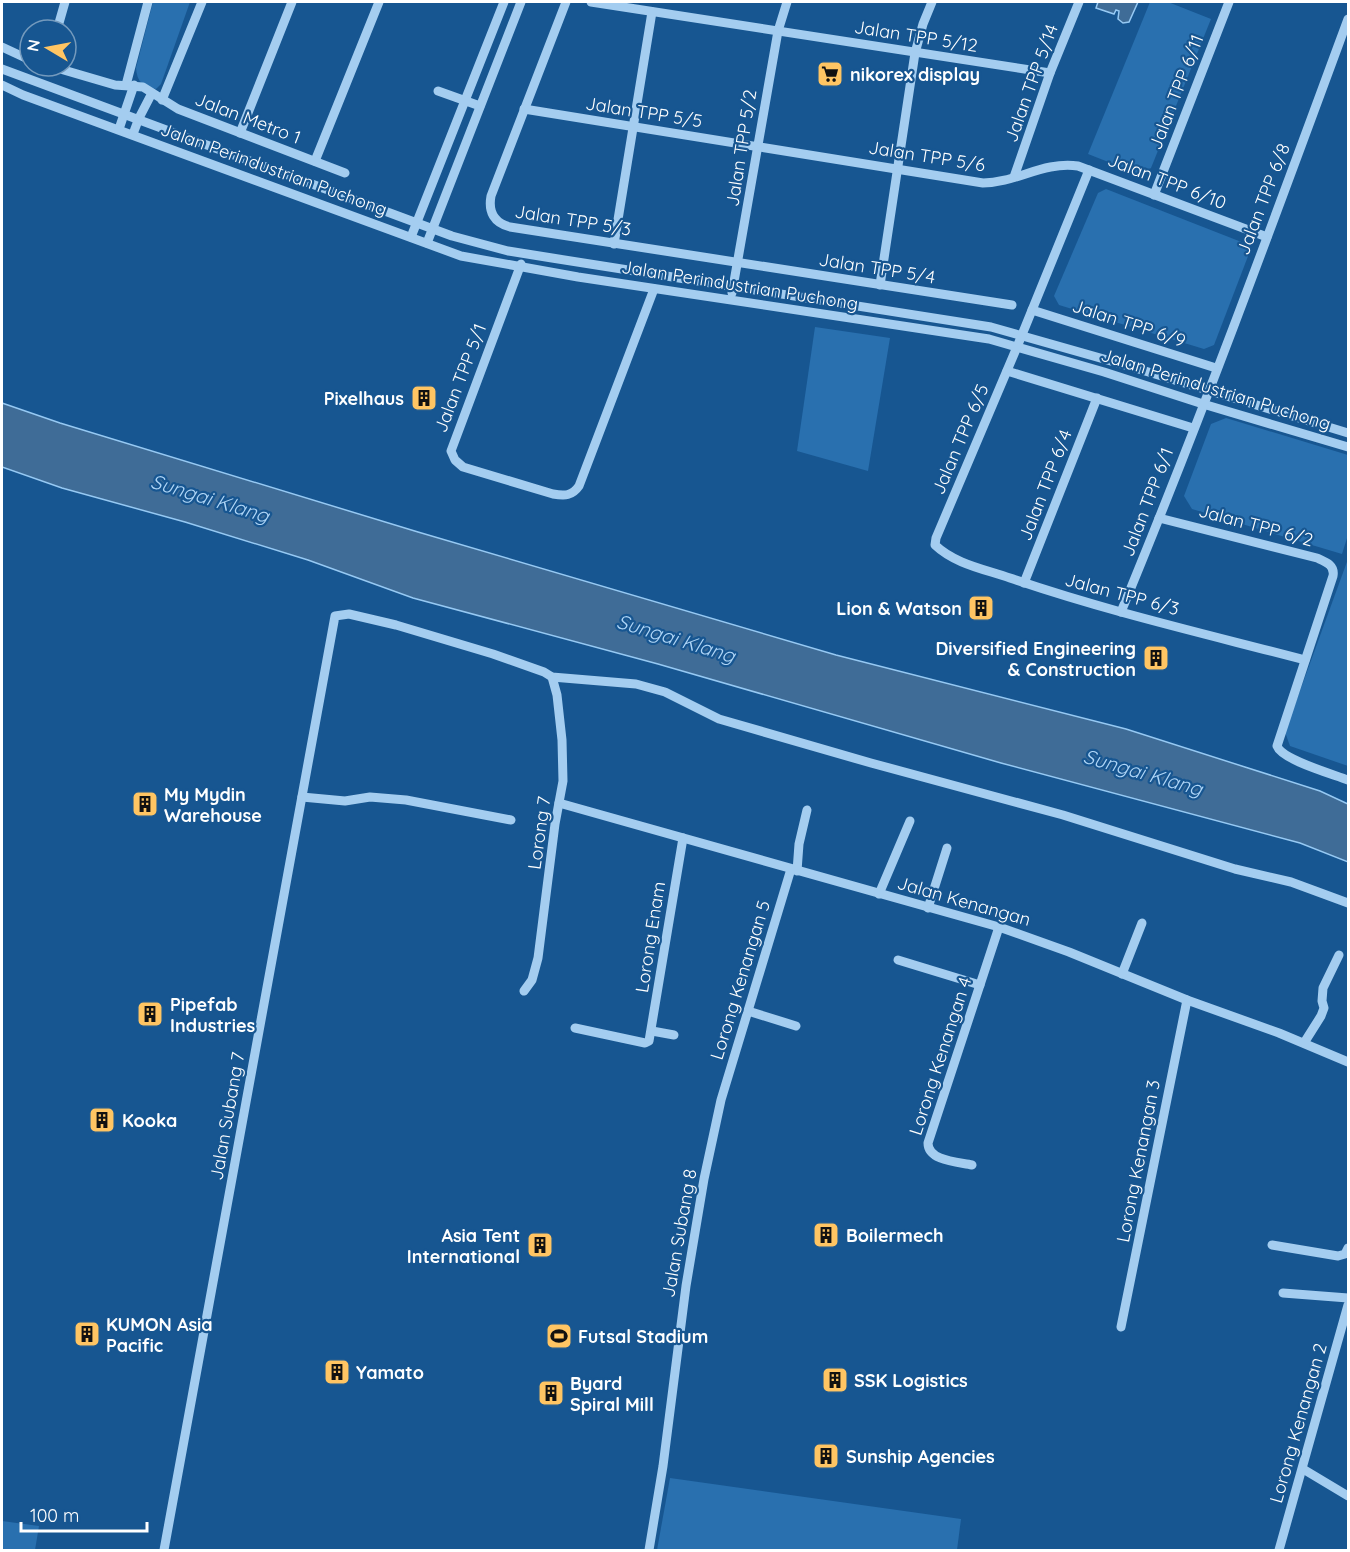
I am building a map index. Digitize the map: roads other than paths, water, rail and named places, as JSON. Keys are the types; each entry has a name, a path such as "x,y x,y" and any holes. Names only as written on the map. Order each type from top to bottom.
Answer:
{"street":[{"path":"60,18 64,2"},
{"path":"119,129 134,86 148,2"},
{"path":"162,100 202,2"},
{"path":"240,133 292,2"},
{"path":"315,161 379,2"},
{"path":"411,237 504,2"},
{"path":"427,243 520,2"},
{"path":"524,109 566,2"},
{"name":"Jalan TPP 5/12","path":"591,2 1050,73"},
{"name":"Jalan TPP 5/2","path":"731,301 778,31 787,2"},
{"path":"880,285 915,52 932,2"},
{"name":"Jalan TPP 5/14","path":"1014,177 1050,73 1079,2"},
{"name":"Jalan TPP 6/11","path":"1154,195 1229,2"},
{"path":"614,244 652,12"},
{"name":"Jalan TPP 6/8","path":"1203,404 1348,19"},
{"path":"2,47 18,54"},
{"name":"Jalan Perindustrian Puchong","path":"2,69 417,222 434,225 479,244 525,254 971,324 1022,335 1348,433"},
{"path":"78,74 115,85 134,86"},
{"name":"Jalan Perindustrian Puchong","path":"2,85 23,95 461,256 654,289 989,339 1348,447"},
{"name":"Jalan Metro 1","path":"134,86 152,93 178,110 345,173"},
{"path":"438,91 480,106"},
{"path":"133,134 152,93"},
{"path":"128,103 144,109"},
{"name":"Jalan TPP 5/5","path":"524,109 758,147"},
{"name":"Jalan TPP 5/3","path":"524,109 490,196 490,210 497,222 510,227 738,263"},
{"name":"Jalan TPP 5/6","path":"758,147 983,183 992,183 1058,164 1078,166 1089,170"},
{"path":"1022,335 1089,170"},
{"name":"Jalan TPP 6/10","path":"1089,170 1267,237"},
{"name":"Jalan TPP 5/1","path":"525,254 451,451 455,460 463,467 561,496 575,492 584,476 654,289"},
{"name":"Jalan TPP 5/4","path":"738,263 1012,305"},
{"name":"Jalan TPP 6/9","path":"1032,310 1216,368"},
{"name":"Jalan TPP 6/5","path":"935,545 1022,335"},
{"path":"1007,371 1193,428"},
{"name":"Jalan TPP 6/4","path":"1024,583 1097,398"},
{"name":"Jalan TPP 6/1","path":"1121,612 1203,404"},
{"name":"Jalan TPP 6/2","path":"1159,518 1317,558 1332,566 1333,576 1305,660"},
{"name":"Jalan TPP 6/3","path":"935,545 943,553 967,564 1024,583 1121,612 1305,660"},
{"name":"Jalan Subang 7","path":"164,1551 335,616 349,614 396,625 493,654 552,677"},
{"path":"1305,660 1277,746 1279,751 1288,757 1348,780"},
{"path":"552,677 636,684 665,692 719,719 1063,815 1234,869 1291,882 1348,903"},
{"name":"Lorong 7","path":"524,991 532,980 538,958 563,781 564,755 557,695 552,677"},
{"path":"302,797 345,801 370,797 406,800 511,820"},
{"name":"Jalan Kenangan","path":"559,803 999,927 1069,952 1348,1062"},
{"name":"Lorong Kenangan 5","path":"721,1100 794,870 807,810"},
{"path":"879,894 910,821"},
{"name":"Lorong Enam","path":"575,1028 645,1043 649,1041 683,838"},
{"path":"928,908 947,848"},
{"path":"1122,974 1142,923"},
{"name":"Lorong Kenangan 4","path":"972,1165 943,1159 932,1154 928,1149 928,1143 999,927"},
{"path":"1304,1043 1321,1016 1324,1008 1323,988 1339,955"},
{"path":"898,960 980,985"},
{"name":"Lorong Kenangan 3","path":"1121,1327 1187,1000"},
{"path":"748,1011 796,1026"},
{"path":"652,1031 674,1035"},
{"name":"Jalan Subang 8","path":"649,1551 663,1466 686,1286 704,1179 721,1100"},
{"path":"1272,1245 1338,1256 1345,1254 1348,1248"},
{"path":"1283,1293 1348,1298"},
{"name":"Lorong Kenangan 2","path":"1279,1551 1348,1305"},
{"path":"1303,1469 1348,1496"}],"water":[{"path":"1098,2 1138,2 1129,22 1123,23 1118,19 1119,11 1116,10 1114,14 1096,8"},
{"name":"Sungai Klang","path":"2,403 60,423 418,532 836,655 1126,729 1320,791 1348,804 1348,862 1300,843 1001,763 658,664 413,598 308,560 185,522 62,488 2,467"}],"place":[{"name":"nikorex display","path":"830,74"},
{"name":"Pixelhaus","path":"424,398"},
{"name":"Lion & Watson","path":"981,608"},
{"name":"Diversified Engineering & Construction","path":"1156,658"},
{"name":"My Mydin Warehouse","path":"145,804"},
{"name":"Pipefab Industries","path":"150,1014"},
{"name":"Kooka","path":"102,1120"},
{"name":"Boilermech","path":"826,1235"},
{"name":"Asia Tent International","path":"540,1245"},
{"name":"KUMON Asia Pacific","path":"87,1334"},
{"name":"Futsal Stadium","path":"559,1336"},
{"name":"Yamato","path":"337,1372"},
{"name":"SSK Logistics","path":"835,1380"},
{"name":"Byard Spiral Mill","path":"551,1393"},
{"name":"Sunship Agencies","path":"826,1456"}]}
